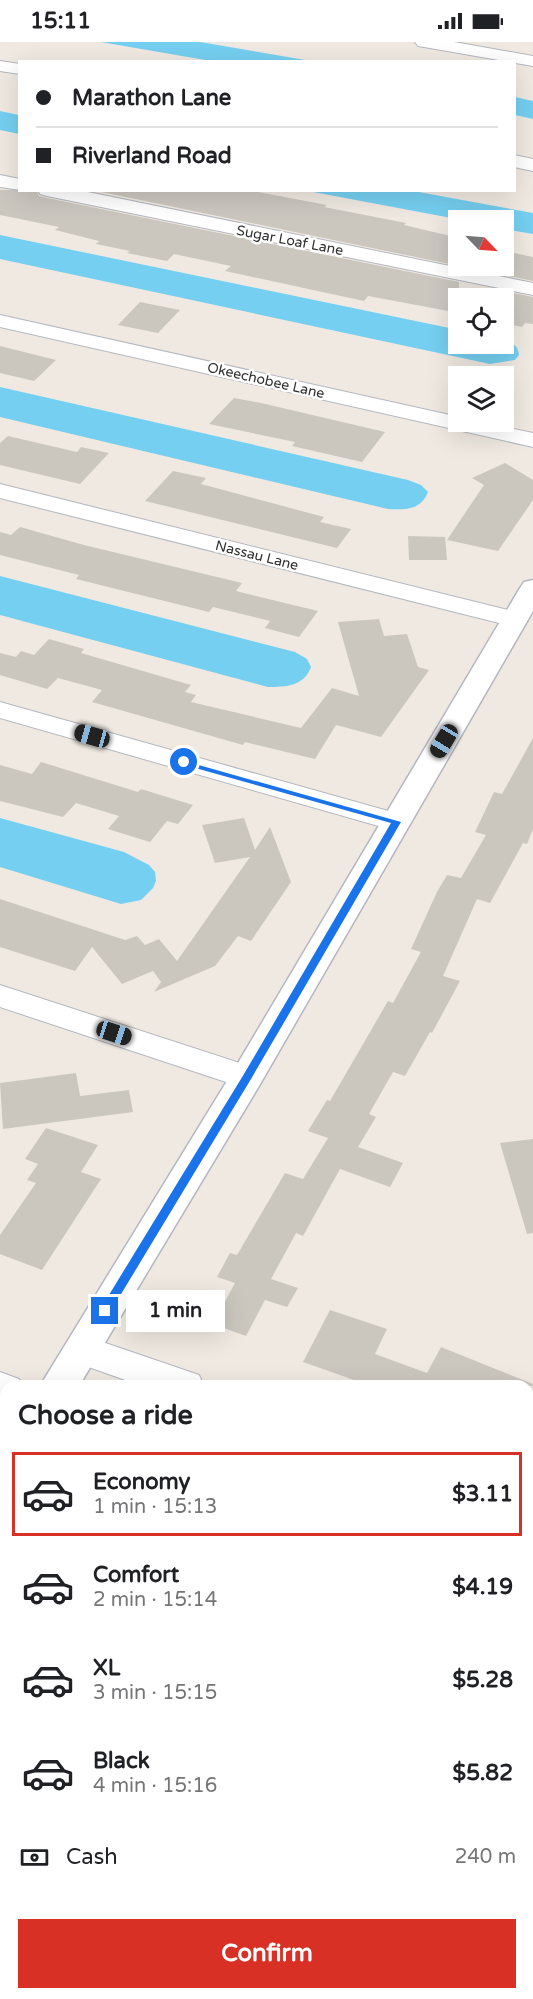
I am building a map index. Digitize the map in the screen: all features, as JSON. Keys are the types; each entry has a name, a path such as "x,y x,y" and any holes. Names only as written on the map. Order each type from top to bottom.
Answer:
{"street":[{"path":"424,42 533,61"},
{"path":"0,66 18,69"},
{"path":"516,161 533,165"},
{"path":"0,181 18,185"},
{"name":"Sugar Loaf Lane","path":"57,192 533,289"},
{"name":"Okeechobee Lane","path":"0,321 533,440"},
{"name":"Nassau Lane","path":"0,491 515,619"},
{"path":"63,1380 247,1077 533,588"},
{"path":"0,710 396,822"},
{"path":"0,996 247,1077"},
{"path":"82,1350 169,1380"}],"water":[{"path":"101,42 200,42 305,60 205,60"},
{"path":"516,97 533,101 533,119 516,115"},
{"path":"0,111 18,115 18,134 0,130"},
{"path":"313,192 418,192 533,213 533,234 514,231 514,210 448,210 448,217"},
{"path":"0,235 448,328 448,354 514,354 514,345 519,355 515,360 490,364 0,259"},
{"path":"0,387 408,480 421,485 428,492 417,506 406,509 388,509 0,417"},
{"path":"0,576 295,652 307,659 311,667 299,682 288,686 268,687 0,615"},
{"path":"0,818 124,852 149,865 155,872 156,881 153,888 141,900 121,904 0,867"}],"building":[{"path":"0,190 37,192 39,196 47,198 459,282 459,288 448,288 448,311 368,296 364,301 225,271 231,266 174,254 167,261 127,253 130,251 96,244 99,241 55,230 59,227 0,215"},
{"path":"102,192 258,192 406,223 404,225 448,235 448,264"},
{"path":"514,253 533,257 533,281 509,276 514,276"},
{"path":"514,293 533,297 533,324 525,323 522,327 514,325"},
{"path":"140,302 180,310 158,333 118,325"},
{"path":"0,346 56,360 34,381 0,373"},
{"path":"234,398 385,432 362,462 292,446 295,442 209,424"},
{"path":"8,436 77,452 81,447 109,453 80,484 0,465 0,443"},
{"path":"505,463 533,480 533,500 498,551 447,540 484,485 472,478"},
{"path":"173,471 206,478 201,484 324,517 320,522 351,529 337,548 145,501"},
{"path":"20,527 242,583 236,591 318,611 299,637 265,628 270,621 213,607 209,612 76,579 79,575 0,555 0,532 11,535"},
{"path":"408,536 445,537 447,560 409,560"},
{"path":"379,619 384,636 407,634 418,667 429,670 381,737 336,725 315,759 245,742 243,745 92,702 102,690 58,678 47,689 0,675 0,653 16,657 21,651 34,655 49,639 84,649 81,653 191,685 185,692 196,695 191,702 301,728 332,688 359,696 338,622"},
{"path":"533,738 533,829 527,844 523,843 490,903 477,899 443,976 460,981 432,1033 430,1032 405,1076 393,1072 369,1114 376,1117 358,1147 403,1163 390,1187 340,1169 303,1236 296,1233 271,1279 298,1288 287,1307 265,1300 246,1336 213,1324 235,1283 217,1277 230,1253 237,1255 285,1173 303,1179 328,1138 308,1131 327,1100 330,1101 388,1001 393,1003 421,952 411,949 437,892 447,875 461,878 486,835 475,832 494,792 502,794"},
{"path":"41,762 138,792 141,789 193,805 178,824 167,821 150,842 108,829 119,816 76,803 63,817 0,801 0,765 32,774"},
{"path":"244,818 255,850 270,827 291,882 251,941 238,936 215,966 154,992 161,982 153,971 122,984 92,947 75,971 0,947 0,899 125,940 137,936 145,945 159,939 177,961 250,857 215,863 202,825"},
{"path":"76,1073 80,1096 129,1090 133,1112 3,1129 0,1083"},
{"path":"46,1128 98,1145 81,1172 101,1179 42,1270 0,1254 0,1235 36,1183 27,1180 38,1164 25,1159"},
{"path":"533,1139 533,1233 527,1234 500,1143"},
{"path":"330,1310 387,1329 375,1354 427,1373 441,1347 523,1380 354,1380 303,1362"}],"route":[{"path":"105,1311 247,1077 396,822 184,762"}]}
